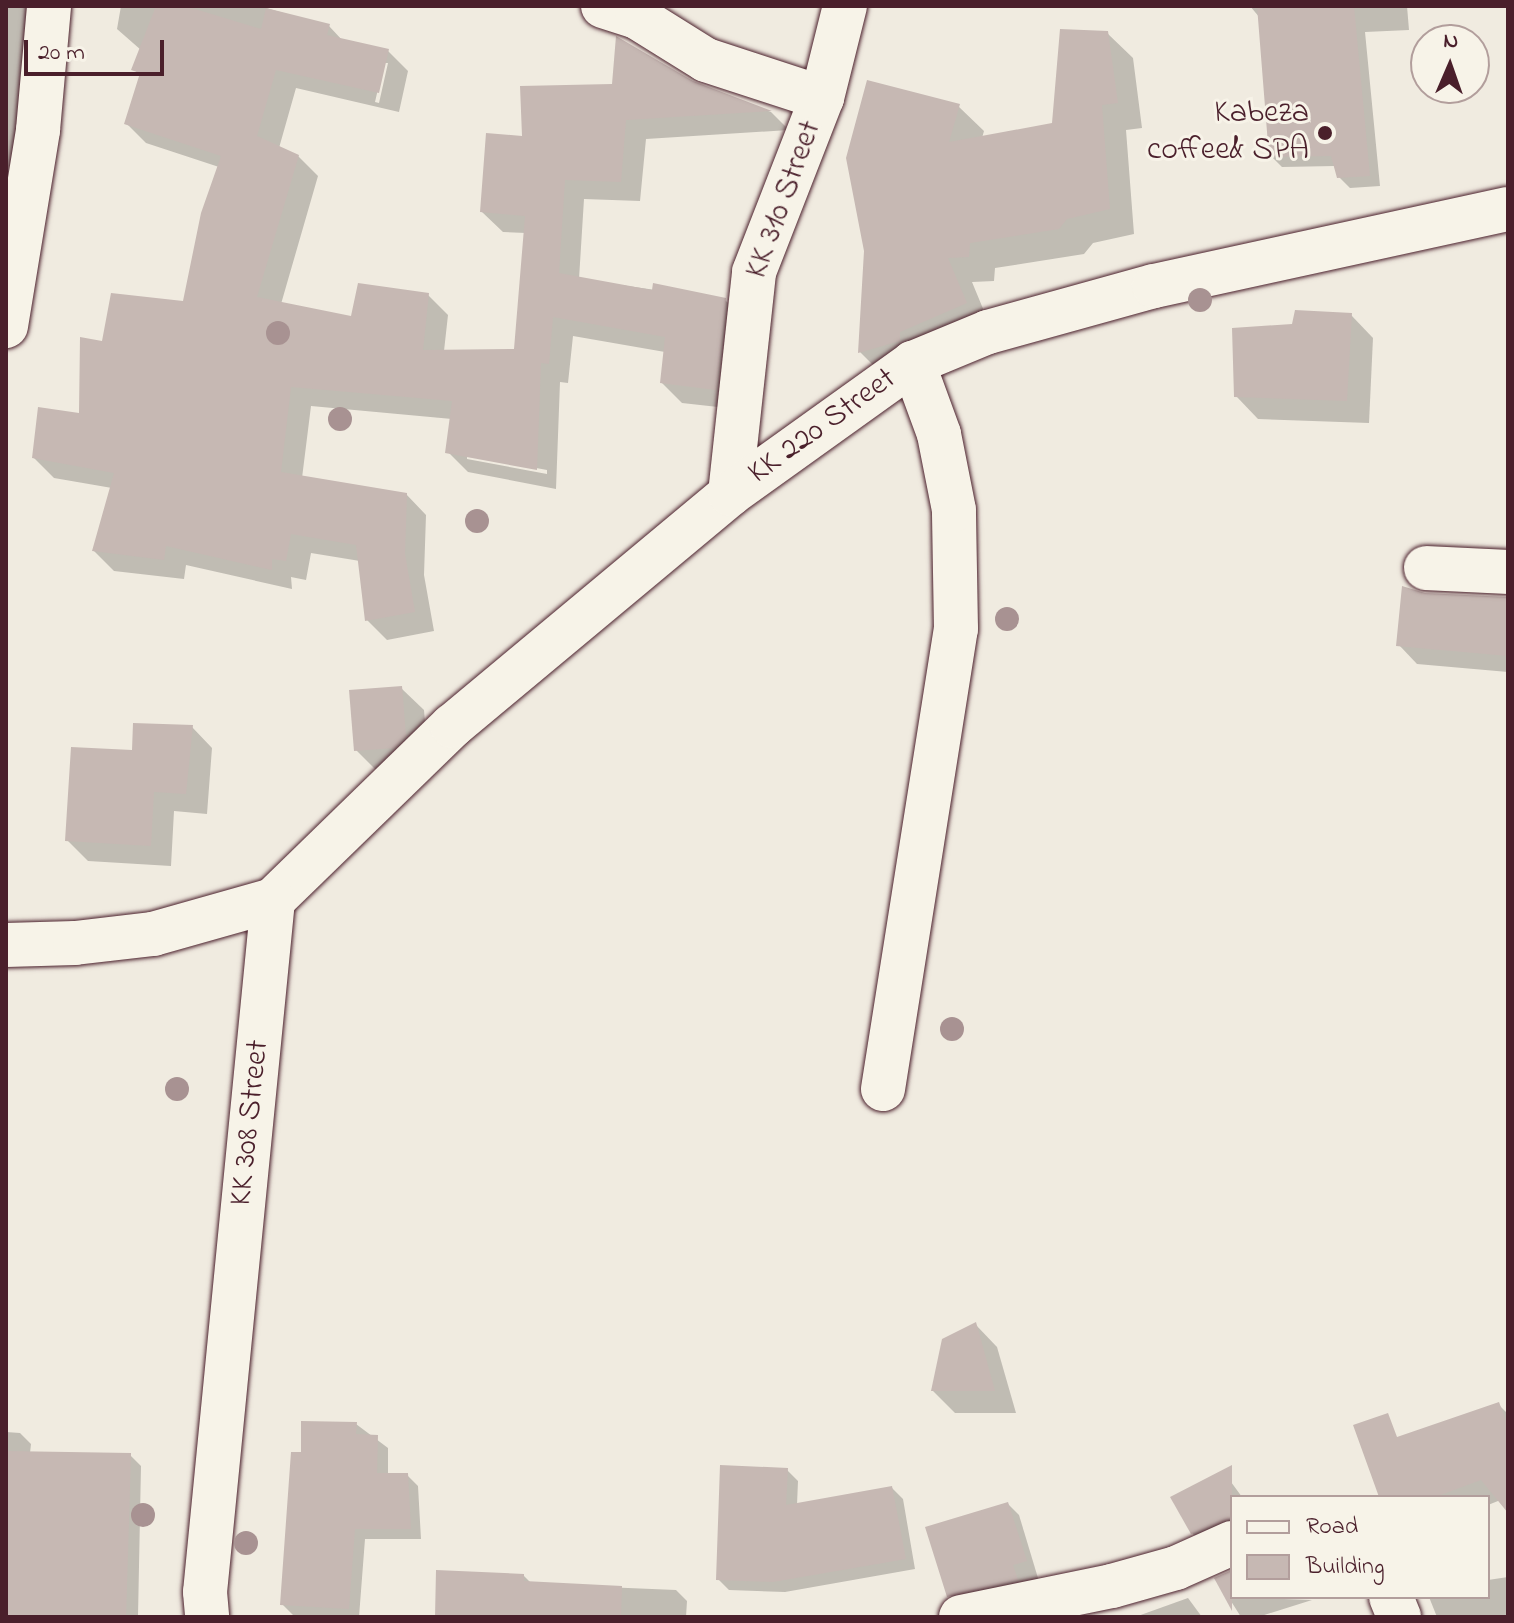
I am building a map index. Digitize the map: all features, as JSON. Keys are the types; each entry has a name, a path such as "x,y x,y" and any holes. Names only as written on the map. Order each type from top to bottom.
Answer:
{"street":[{"path":"6,326 38,130 49,6"},
{"name":"KK 310 Street","path":"603,6 637,17 706,60 822,98"},
{"name":"KK 310 Street","path":"730,494 754,272 822,98 845,6"},
{"name":"KK 220 Street","path":"273,900 452,726 730,494 913,363 988,332 1154,286 1508,209"},
{"path":"883,1089 956,629 954,510 939,434 913,363"},
{"path":"1426,568 1508,572"},
{"path":"6,945 75,943 153,934 273,900"},
{"name":"KK 308 Street","path":"207,1617 205,1592 273,900"},
{"path":"961,1617 1112,1586 1176,1568 1230,1544"}],"building":[{"path":"156,6 185,6 261,29 266,8 330,24 327,35 389,49 379,93 276,70 257,136 299,155 257,297 351,316 358,283 429,293 423,350 514,349 525,216 480,212 486,133 522,136 520,86 612,84 616,36 693,81 772,111 626,120 621,182 565,180 559,273 652,290 653,283 726,298 716,390 660,383 665,337 553,317 549,364 541,363 537,470 445,453 452,401 291,387 281,472 407,493 405,554 415,612 365,621 356,545 291,534 286,561 272,559 272,570 166,546 164,560 92,551 114,473 32,458 38,407 79,413 80,337 102,341 111,293 183,301 201,213 221,156 124,124 140,73 131,70"},
{"path":"1257,6 1354,6 1370,176 1337,178 1331,156 1269,157"},
{"path":"1060,29 1108,31 1118,103 1102,105 1110,209 1067,219 1059,229 970,243 969,257 948,258 967,303 900,332 900,341 858,353 864,251 846,158 867,80 960,104 949,142 1052,123"},
{"path":"1295,310 1352,313 1347,401 1234,397 1232,328 1292,324"},
{"path":"1402,586 1425,593 1508,597 1508,656 1396,646"},
{"path":"402,686 406,736 394,748 354,751 349,690"},
{"path":"133,723 193,725 186,794 154,792 151,846 65,841 71,747 132,750"},
{"path":"976,1322 995,1391 931,1391 942,1339"},
{"path":"1499,1402 1508,1426 1508,1513 1481,1480 1440,1495 1378,1495 1353,1425 1388,1413 1397,1437"},
{"path":"301,1421 357,1422 356,1434 378,1435 377,1473 408,1473 411,1529 355,1529 349,1609 280,1605 291,1452 301,1452"},
{"path":"6,1451 131,1453 126,1617 6,1617"},
{"path":"720,1465 788,1468 786,1505 892,1486 906,1559 773,1582 716,1580"},
{"path":"1232,1465 1230,1519 1191,1534 1170,1497"},
{"path":"1008,1502 1027,1561 1013,1565 1018,1580 947,1597 925,1527"},
{"path":"436,1570 524,1574 524,1581 622,1586 621,1617 435,1617"},
{"path":"1230,1571 1232,1611 1214,1578"}],"place":[{"name":"Kabeza coffee& SPA","path":"1325,133"}]}
